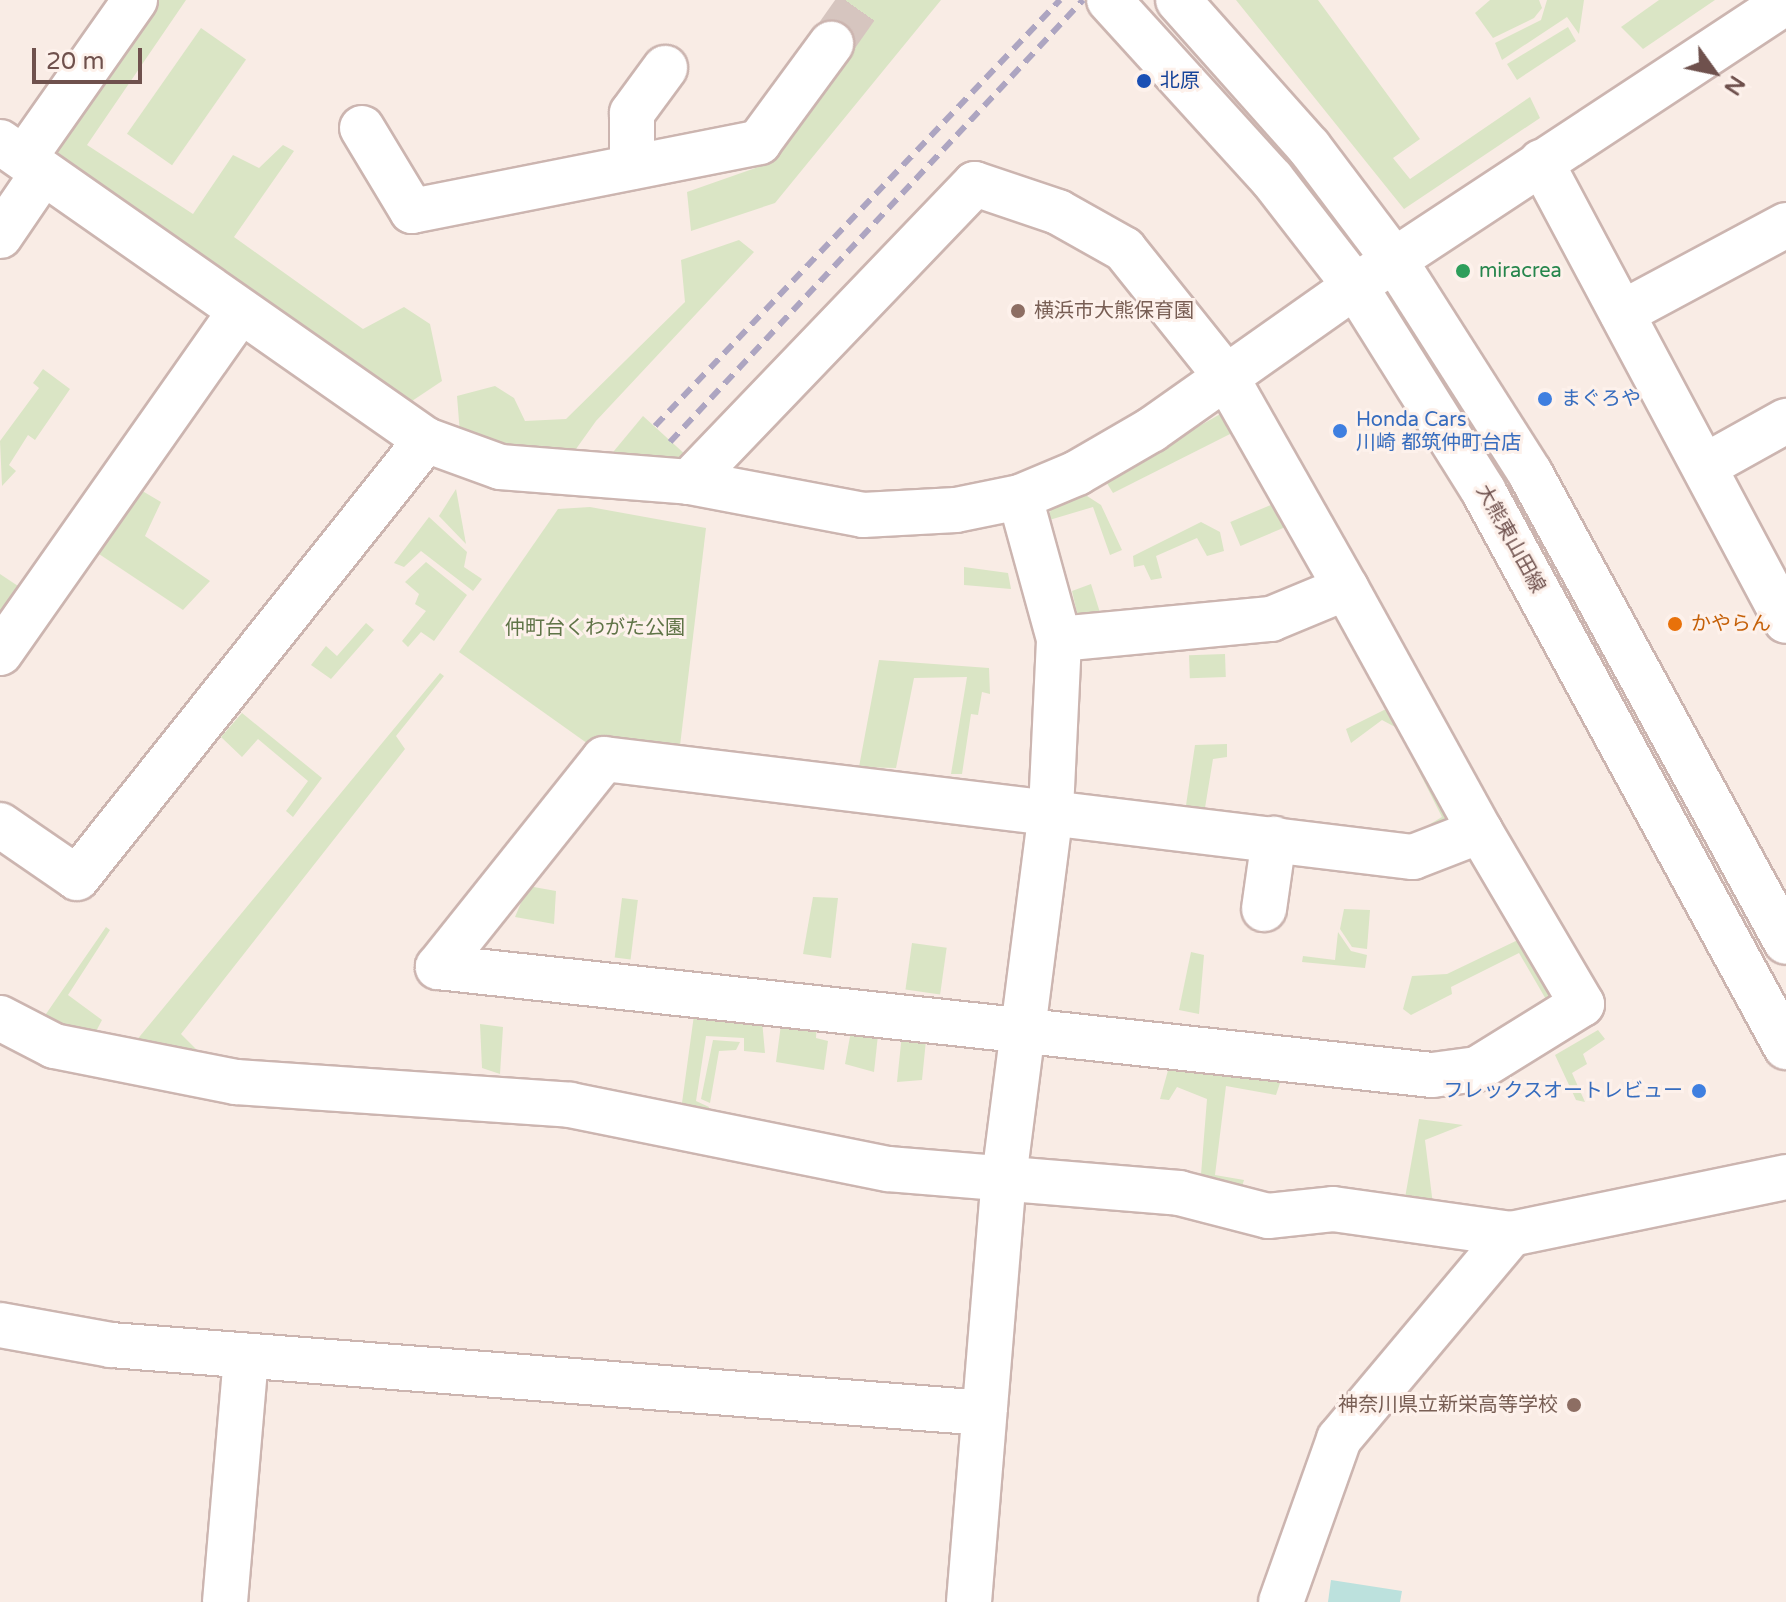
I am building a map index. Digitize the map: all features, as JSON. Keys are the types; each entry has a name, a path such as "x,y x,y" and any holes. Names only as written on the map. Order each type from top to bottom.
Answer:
{"street":[{"path":"0,236 22,158 135,0"},
{"name":"大熊東山田線","path":"1109,0 1272,179 1355,286 1484,492 1786,1047"},
{"path":"1178,0 1309,147 1395,261 1530,473 1786,942"},
{"path":"22,158 426,440 500,467 689,482 863,515 956,510 1020,497 1077,473 1151,430 1355,286 1786,2"},
{"path":"362,128 412,211 759,142 831,44"},
{"path":"632,167 632,113 665,68"},
{"path":"1541,162 1785,616"},
{"path":"689,482 975,184 1058,212 1124,249 1225,375 1480,831 1582,1004 1477,1069 1432,1075 1022,1028 438,967 604,759 1051,810 1413,857 1480,831"},
{"path":"1622,313 1786,225"},
{"path":"0,653 240,311"},
{"path":"1705,466 1786,421"},
{"path":"0,825 77,878 426,440"},
{"path":"969,1602 1004,1178 1051,810 1059,639 1020,497"},
{"path":"1059,639 1271,619 1346,588"},
{"path":"1264,909 1274,839"},
{"path":"0,1018 54,1046 236,1082 570,1105 820,1158 1179,1193 1268,1216 1333,1209 1511,1234 1786,1177"},
{"path":"1281,1602 1339,1439 1511,1234"},
{"path":"0,1325 111,1345 984,1413"},
{"path":"225,1602 246,1356"}],"green space":[{"path":"156,0 186,0 87,145 193,214 233,155 259,168 283,145 294,151 234,237 363,329 404,307 430,324 442,381 406,405 49,156"},
{"path":"839,0 941,0 775,203 691,231 687,192 767,164 851,44 824,22"},
{"path":"1236,0 1318,0 1420,139 1393,158 1410,179 1530,97 1540,118 1404,209"},
{"path":"1490,0 1539,0 1542,8 1534,18 1493,38 1475,13"},
{"path":"1547,0 1584,0 1579,34 1567,17 1502,60 1495,43 1541,20"},
{"path":"1659,0 1715,0 1643,49 1621,27"},
{"path":"1568,27 1576,41 1517,80 1507,64"},
{"path":"201,28 246,60 172,165 127,134"},
{"path":"739,240 754,252 596,421 571,456 460,434 457,396 495,386 514,398 525,421 566,419 685,302 681,260"},
{"path":"43,369 70,389 35,440 28,435 9,465 16,471 2,486 0,441 39,388 33,383"},
{"path":"1229,409 1242,428 1113,493 1105,480"},
{"path":"643,416 687,456 675,468 609,457"},
{"path":"139,489 161,502 145,536 210,581 183,610 96,552"},
{"path":"456,489 466,544 439,516"},
{"path":"1084,494 1101,505 1122,550 1110,555 1093,507 1046,521 1054,503"},
{"path":"1280,501 1290,525 1240,546 1230,522"},
{"name":"仲町台くわがた公園","path":"590,507 706,528 679,754 598,751 459,652 558,509"},
{"path":"429,517 467,552 464,567 482,579 473,591 421,551 404,567 394,563"},
{"path":"1201,522 1220,532 1224,551 1207,556 1197,538 1156,556 1162,578 1151,580 1144,565 1134,567 1133,556"},
{"path":"426,562 467,595 434,641 421,632 408,647 402,641 426,611 415,604 419,594 405,582"},
{"path":"964,567 1008,573 1011,589 964,585"},
{"path":"0,574 21,588 0,619"},
{"path":"1091,584 1103,622 1079,622 1072,591"},
{"path":"366,623 374,630 331,679 311,665 326,646 337,656"},
{"path":"1225,654 1226,677 1190,678 1189,655"},
{"path":"879,660 989,668 990,694 982,692 978,715 971,714 962,774 951,774 967,677 914,678 896,768 859,767"},
{"path":"440,673 444,676 396,736 405,749 181,1034 196,1049 198,1062 131,1047"},
{"path":"1392,706 1455,813 1447,831 1403,840 1442,817 1397,728 1382,720 1351,743 1346,729"},
{"path":"242,713 322,778 293,817 286,811 308,781 258,739 242,757 221,737"},
{"path":"1227,744 1227,757 1213,759 1204,814 1185,812 1195,745"},
{"path":"528,886 556,891 554,924 515,917"},
{"path":"813,897 838,898 831,958 803,954"},
{"path":"622,898 638,900 631,960 615,958"},
{"path":"1344,909 1370,910 1367,949 1352,947 1340,929"},
{"path":"106,927 110,930 68,995 102,1020 91,1041 37,1027"},
{"path":"1338,932 1351,951 1367,955 1365,968 1302,962 1303,956 1335,960"},
{"path":"1522,938 1564,1009 1551,1008 1519,953 1451,987 1452,994 1411,1015 1403,1009 1412,976 1447,974"},
{"path":"912,943 947,948 940,994 905,990"},
{"path":"1191,952 1204,955 1199,1014 1179,1010"},
{"path":"694,1015 762,1020 765,1053 744,1051 744,1038 706,1036 696,1101 709,1107 708,1115 693,1115 682,1103"},
{"path":"782,1017 817,1023 816,1038 828,1041 824,1070 776,1062"},
{"path":"480,1024 503,1027 500,1074 482,1068"},
{"path":"1598,1030 1605,1039 1583,1054 1587,1064 1572,1073 1585,1102 1576,1100 1555,1055"},
{"path":"851,1031 878,1035 874,1072 845,1064"},
{"path":"902,1034 926,1040 922,1080 897,1082"},
{"path":"713,1040 740,1042 736,1050 719,1051 710,1103 701,1099"},
{"path":"1169,1067 1282,1077 1276,1095 1226,1086 1215,1175 1244,1180 1239,1196 1200,1187 1207,1099 1177,1087 1169,1100 1160,1099"},
{"path":"1419,1119 1463,1125 1425,1140 1434,1213 1403,1209"}],"water":[{"path":"1331,1580 1402,1591 1400,1602 1328,1602"}],"tunnel":[{"path":"831,44 862,0"}],"railway":[{"path":"655,426 1060,0"},
{"path":"670,442 1083,0"}],"place":[{"name":"北原","path":"1144,81"},
{"name":"miracrea","path":"1463,271"},
{"name":"横浜市大熊保育園","path":"1018,311"},
{"name":"まぐろや","path":"1545,399"},
{"name":"Honda Cars 川崎 都筑仲町台店","path":"1340,431"},
{"name":"かやらん","path":"1675,624"},
{"name":"フレックスオートレビュー","path":"1699,1091"},
{"name":"神奈川県立新栄高等学校","path":"1574,1405"}]}
